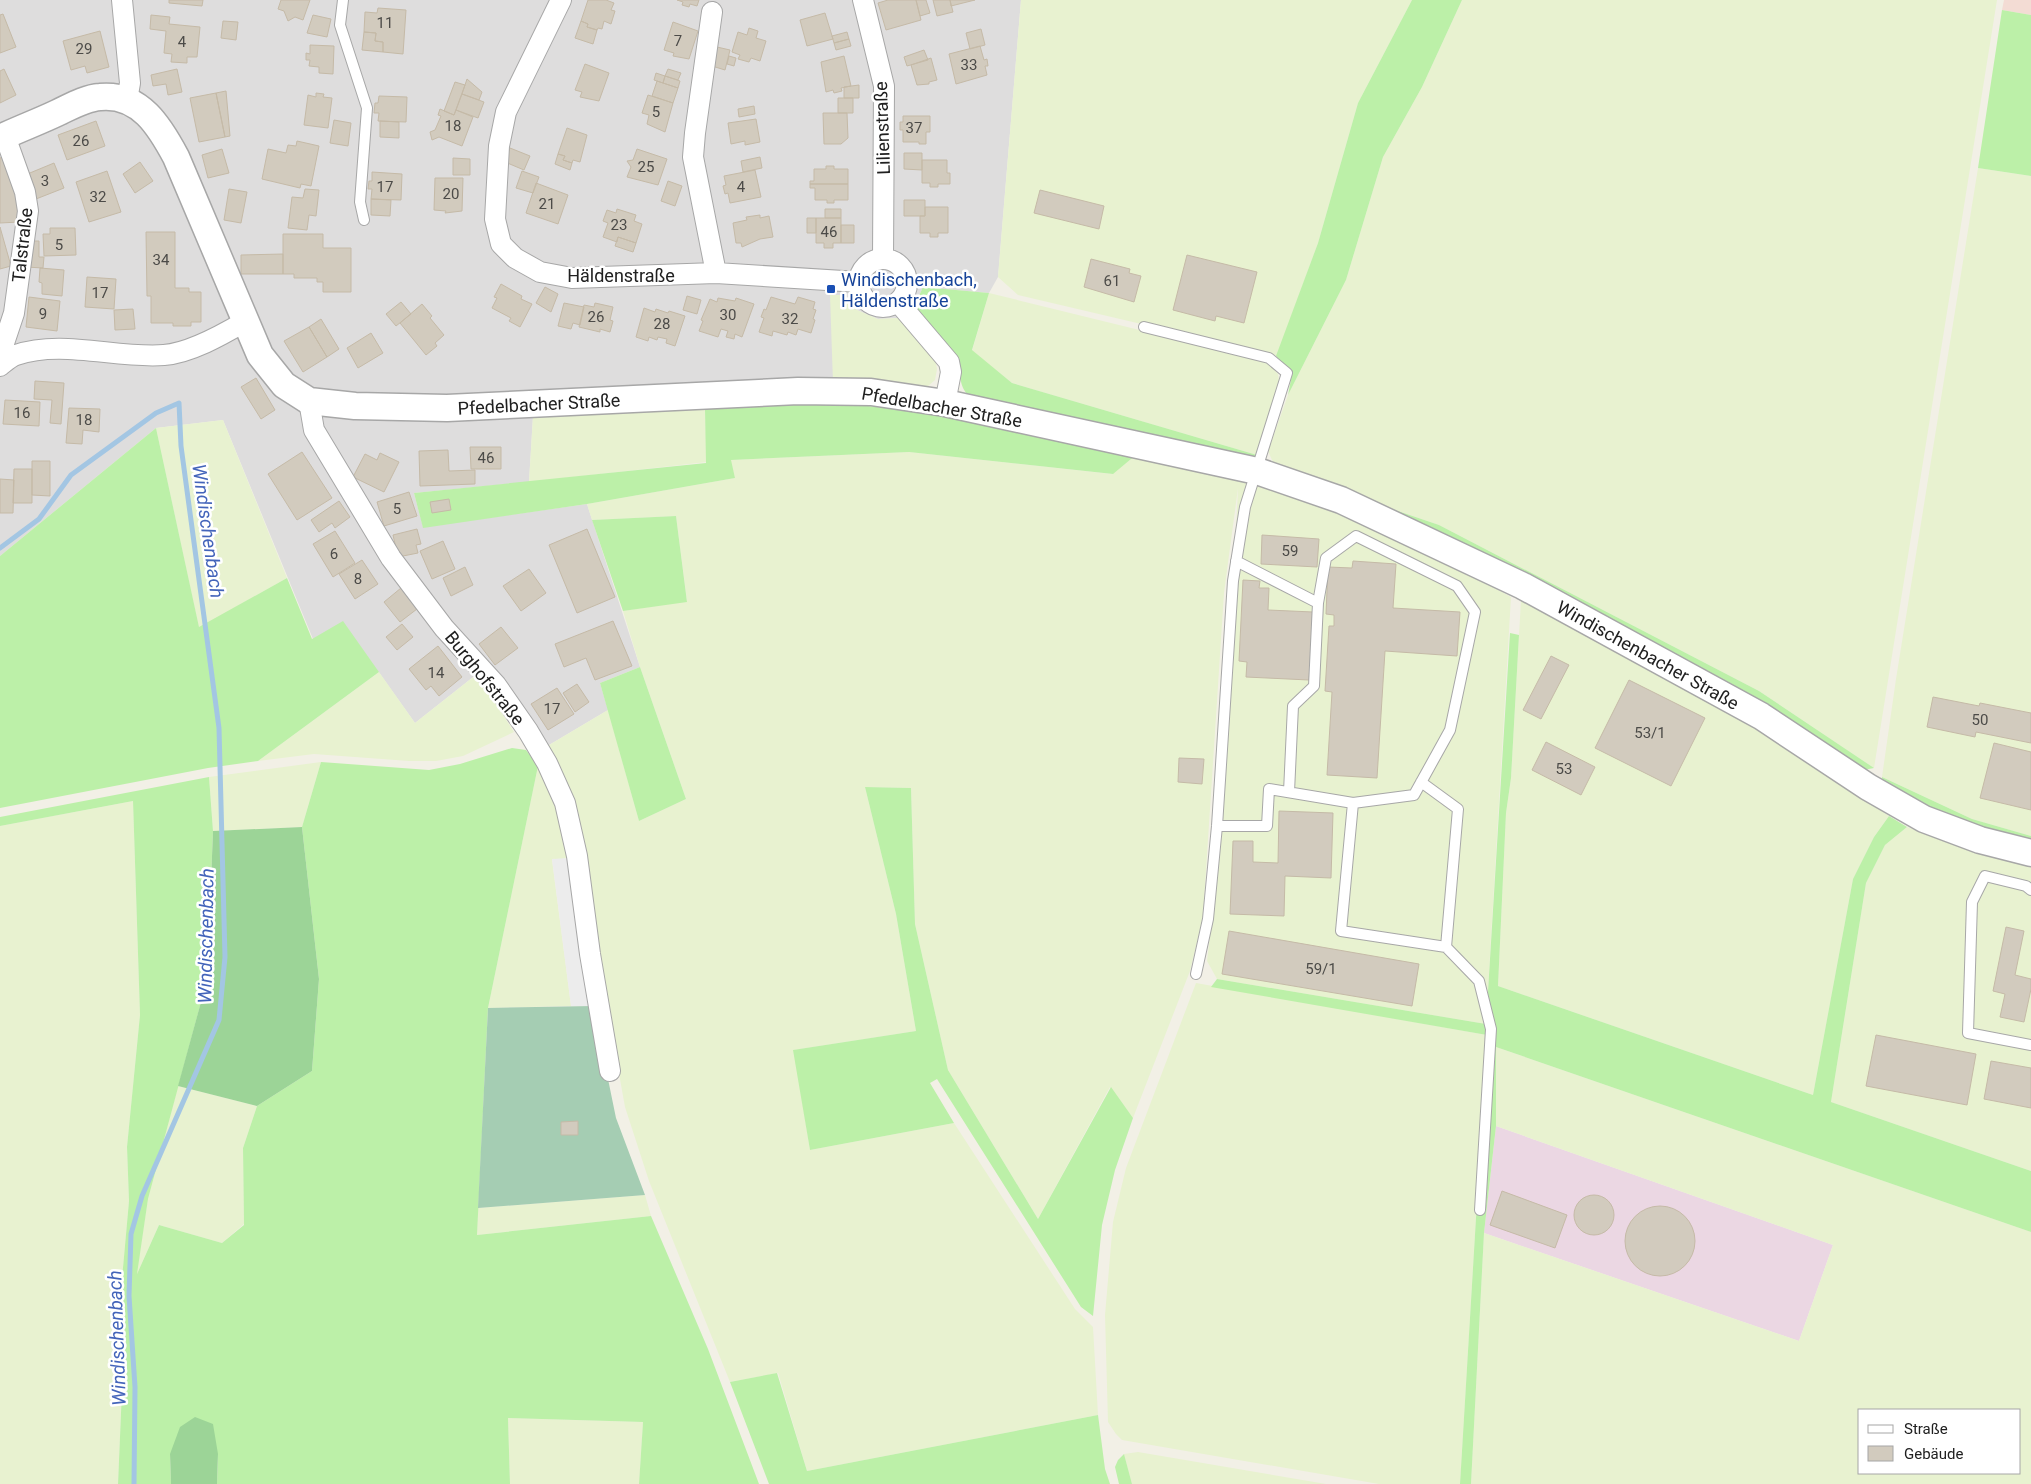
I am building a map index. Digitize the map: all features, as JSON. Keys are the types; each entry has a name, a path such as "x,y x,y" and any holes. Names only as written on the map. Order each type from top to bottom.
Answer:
{"street":[{"path":"122,0 130,82 127,100"},
{"name":"Häldenstraße","path":"561,0 506,112 498,146 495,219 501,244 515,258 540,272 572,278 716,273 860,282"},
{"name":"Lilienstraße","path":"863,0 884,86 883,259"},
{"path":"712,12 693,157 716,273"},
{"name":"Pfedelbacher Straße","path":"2,137 99,97 115,97 127,100 144,110 161,129 176,158 260,356 284,385 309,401 355,406 447,408 798,391 871,392 945,403 1257,471"},
{"name":"Talstraße","path":"0,355 14,313 28,211 25,192 2,137"},
{"path":"883,259 892,261 900,266 905,274 906,290 898,302 890,306 872,304 861,291 862,273 874,261 883,259"},
{"path":"898,302 949,362 951,372 945,403"},
{"path":"0,366 15,356 41,350 83,349 166,355 221,335 244,322"},
{"name":"Burghofstraße","path":"309,401 314,430 391,558 444,628 496,685 528,731 547,763 565,803 577,856 590,954 610,1071"},
{"name":"Windischenbacher Straße","path":"1257,471 1342,500 1523,586 1761,716 1868,787 1924,818 1980,840 2031,853"}],"lane":[{"path":"343,0 340,25 367,108 360,202 364,220"},
{"path":"1144,327 1269,358 1287,373 1246,507 1236,561 1233,581 1217,826 1208,919 1196,974"},
{"path":"1217,826 1267,826 1269,788 1290,792 1353,803 1414,795 1450,730 1474,612 1457,586 1356,536 1326,558 1318,603 1314,686 1293,706 1290,792"},
{"path":"1236,561 1318,603"},
{"path":"1421,782 1458,809 1446,947"},
{"path":"1353,803 1340,931 1446,947 1479,981 1491,1029 1480,1210"},
{"path":"2031,890 2026,886 1985,876 1972,902 1968,1033 2031,1045"}],"shaded area":[{"path":"0,0 1021,0 998,277 989,293 923,287 914,307 898,318 878,319 857,310 845,295 833,383 533,416 529,482 414,493 423,527 587,504 640,667 600,683 608,710 544,748 477,674 415,723 343,622 313,639 223,420 156,428 0,556"},
{"path":"2004,0 2031,0 2031,15 2002,10"},
{"path":"569,858 593,1006 571,1006 552,859"},
{"path":"1496,1126 1833,1245 1799,1341 1484,1233"}],"green space":[{"path":"1021,0 1412,0 1358,103 1318,243 1277,356 1018,295 998,277"},
{"path":"1412,0 1462,0 1422,87 1383,157 1346,280 1288,395 1292,374 1276,356 1318,243 1358,103"},
{"path":"1462,0 1997,0 1874,768 1759,691 1439,525 1276,469 1268,451 1288,395 1346,280 1383,157 1422,87"},
{"path":"2002,10 2031,15 2031,176 1978,168"},
{"path":"1978,168 2031,176 2031,836 1972,819 1882,777"},
{"path":"923,287 989,293 972,350 1012,383 1257,455 1243,461 974,401 965,392 961,383 960,361 914,307"},
{"path":"989,293 1266,361 1278,374 1280,386 1257,455 1012,383 972,351"},
{"path":"830,295 845,295 857,310 878,319 898,318 935,358 937,369 935,380 927,387 914,390 833,383"},
{"path":"779,404 860,405 941,415 1137,454 1113,474 909,452 731,460 735,478 587,504 423,528 414,493 706,463 705,409"},
{"path":"705,409 707,462 529,482 533,416"},
{"path":"223,420 287,578 199,628 156,428"},
{"path":"156,428 199,627 287,578 312,639 343,621 379,672 258,761 208,768 0,808 0,556"},
{"path":"909,452 1112,474 1137,454 1239,480 1354,518 1417,546 1511,597 1486,1024 1217,979 1207,961 1222,835 1238,488 1224,593 1203,917 1190,971 1133,1118 1110,1087 1038,1219 948,1070 915,924 911,788 865,787 896,914 916,1031 794,1050 810,1150 954,1123 1075,1309 1093,1327 1098,1415 807,1471 778,1373 730,1382 649,1181 625,1107 597,951 544,748 608,710 639,821 686,799 640,667 623,611 687,601 676,516 592,520 587,504 735,478 730,460"},
{"path":"1345,493 1439,525 1759,691 1874,768 1858,771"},
{"path":"676,516 687,602 623,611 592,520"},
{"path":"1521,600 1749,720 1889,816 1874,837 1853,879 1813,1095 1498,986 1506,813 1511,778"},
{"path":"1510,633 1519,635 1511,778 1506,813 1498,986 1813,1095 1853,879 1874,837 1889,816 1907,827 1885,845 1866,883 1831,1102 2031,1171 2031,1232 1496,1047 1496,1126 1484,1233 1471,1484 1460,1484 1487,1035 1211,987 1217,979 1486,1024"},
{"path":"640,667 686,799 639,821 600,683"},
{"path":"379,672 415,723 477,674 514,732 463,756 436,761 409,761 314,754 258,761"},
{"path":"512,748 526,750 538,766 488,1008 477,1235 651,1216 708,1349 759,1484 639,1484 643,1422 508,1418 510,1484 217,1484 218,1454 170,1454 171,1484 118,1484 122,1389 121,1290 129,1201 127,1147 140,1015 133,801 0,826 0,817 209,777 213,831 207,980 148,1199 137,1274 159,1225 222,1243 244,1225 243,1148 257,1106 312,1071 319,979 302,827 321,762 429,770 460,764"},
{"path":"321,762 302,827 213,831 209,777"},
{"path":"538,766 561,814 569,858 552,860 571,1006 488,1008"},
{"path":"1882,777 1972,819 2031,836 2031,846 1951,821 1883,786"},
{"path":"865,787 911,788 915,924 948,1070 1038,1219 1111,1087 1133,1118 1115,1170 1102,1225 1093,1316 1081,1307 937,1079 930,1083 954,1123 810,1150 793,1050 916,1031 896,914"},
{"path":"133,801 140,1015 127,1147 129,1201 121,1290 122,1389 118,1484 0,1484 0,826"},
{"path":"302,827 319,979 312,1071 257,1106 178,1086 207,980 213,831"},
{"path":"1907,827 1975,853 2031,867 2031,1171 1831,1102 1866,883 1885,845"},
{"path":"1196,983 1487,1035 1460,1484 1379,1484 1122,1440 1108,1422 1105,1315 1113,1222 1126,1168"},
{"path":"593,1006 616,1118 645,1195 478,1208 488,1008"},
{"path":"1496,1047 2031,1232 2031,1484 1471,1484 1484,1233 1799,1341 1833,1245 1496,1126"},
{"path":"178,1086 257,1106 243,1148 244,1224 222,1243 159,1225 136,1276 148,1199"},
{"path":"645,1195 651,1216 477,1235 478,1208"},
{"path":"777,1373 807,1471 1098,1415 1105,1469 1110,1484 769,1484 730,1382"},
{"path":"195,1417 213,1424 218,1454 217,1484 171,1484 170,1454 180,1427"},
{"path":"508,1418 643,1422 639,1484 510,1484"},
{"path":"1138,1452 1326,1484 1132,1484 1124,1454"},
{"path":"1124,1454 1132,1484 1119,1484 1115,1467 1118,1460"}],"building":[{"path":"169,0 203,0 202,6 169,3"},
{"path":"281,0 310,0 303,20 295,17 288,21 284,11 278,9"},
{"path":"588,0 606,0 614,3 611,10 615,11 611,24 604,21 602,29 598,28 597,30 587,27 588,24 581,21"},
{"path":"677,0 699,0 697,6 690,4 689,7 682,5 683,2"},
{"path":"888,0 916,0 921,20 886,30 878,3"},
{"path":"916,0 926,0 930,13 920,16"},
{"path":"933,0 950,0 953,12 937,16"},
{"path":"950,0 975,0 951,6"},
{"path":"378,8 406,10 403,54 383,52 383,42 375,41 376,33 364,32 365,12 377,13"},
{"path":"825,13 833,39 807,46 800,20"},
{"path":"3,14 16,47 0,53 0,15"},
{"path":"151,15 170,17 169,24 200,27 197,57 187,57 187,63 171,62 172,54 164,53 166,31 150,29"},
{"path":"313,15 331,19 327,37 307,33"},
{"path":"223,21 238,22 236,40 221,38"},
{"path":"581,21 588,24 587,27 597,30 593,44 575,38"},
{"path":"673,22 698,31 689,59 673,56 674,53 664,50"},
{"path":"749,28 758,31 756,38 766,41 760,61 751,58 749,62 738,59 740,55 732,52 738,32 747,35"},
{"path":"981,29 985,45 970,49 966,33"},
{"path":"100,31 109,67 87,73 85,66 71,70 63,41"},
{"path":"364,32 376,33 375,41 383,42 383,52 362,50"},
{"path":"847,32 849,39 834,43 832,36"},
{"path":"849,39 851,46 836,50 834,43"},
{"path":"310,45 334,46 333,74 319,73 319,67 309,66 310,60 306,60 306,53 310,54"},
{"path":"980,46 984,60 987,59 988,66 985,66 987,75 956,84 949,54"},
{"path":"717,47 730,50 725,70 712,66"},
{"path":"924,50 928,60 907,66 904,57"},
{"path":"729,56 736,58 734,66 727,64"},
{"path":"844,56 851,86 841,88 842,91 834,93 833,90 826,92 821,62"},
{"path":"931,58 937,80 929,82 929,84 917,85 911,65"},
{"path":"585,64 609,73 599,101 580,97 582,92 575,90"},
{"path":"4,69 16,95 0,103 0,71"},
{"path":"177,69 182,92 168,95 166,84 153,86 151,75"},
{"path":"668,69 681,73 678,80 665,76"},
{"path":"656,73 665,76 663,83 654,80"},
{"path":"665,76 680,81 678,88 663,83"},
{"path":"467,79 482,92 479,100 462,94"},
{"path":"657,81 678,88 673,103 652,96"},
{"path":"455,82 465,85 454,115 444,111"},
{"path":"859,85 859,98 844,98 844,87"},
{"path":"226,91 230,136 225,137 216,93"},
{"path":"216,93 225,137 199,142 190,98"},
{"path":"316,93 324,94 323,97 332,98 328,128 304,125 308,95 316,97"},
{"path":"462,94 484,102 478,118 456,110"},
{"path":"648,95 673,103 665,132 647,124 649,115 642,113"},
{"path":"379,96 407,97 406,122 378,121 379,113 374,113 375,103 378,103"},
{"path":"838,98 853,98 853,113 838,113"},
{"path":"754,106 755,114 739,117 738,109"},
{"path":"440,109 454,115 456,110 473,117 462,146 439,137 432,140 430,132 435,130 441,116 438,115"},
{"path":"823,113 847,113 848,138 841,144 824,144"},
{"path":"903,116 930,116 930,132 926,132 926,144 903,142 903,130 900,130 900,122 903,122"},
{"path":"756,119 760,142 745,145 745,141 731,144 728,123"},
{"path":"334,120 351,123 348,146 330,143"},
{"path":"96,121 105,146 67,160 58,135"},
{"path":"380,121 399,122 399,138 380,137"},
{"path":"567,128 587,135 580,162 573,160 572,163 563,160 565,156 558,154"},
{"path":"297,141 319,146 311,186 301,184 300,188 262,179 268,149 286,153 288,145 296,146"},
{"path":"510,148 530,156 524,170 505,162"},
{"path":"222,149 229,173 208,178 202,155"},
{"path":"637,149 667,159 658,185 627,177 631,167 627,161 633,160"},
{"path":"904,153 922,153 922,170 904,169"},
{"path":"558,154 565,156 563,160 572,163 570,170 555,164"},
{"path":"5,156 17,180 19,222 0,223 0,158"},
{"path":"760,157 762,168 743,172 741,161"},
{"path":"453,158 470,159 470,175 453,175"},
{"path":"922,160 947,160 947,173 950,173 950,184 938,184 938,187 930,187 930,183 922,183"},
{"path":"140,162 153,181 135,193 123,174"},
{"path":"54,163 64,188 36,199 25,175"},
{"path":"826,166 834,166 834,169 848,169 848,184 810,184 810,181 814,181 814,169 826,169"},
{"path":"755,170 761,197 730,203 728,193 725,194 723,186 726,185 724,176"},
{"path":"107,171 121,212 89,222 76,182"},
{"path":"522,171 539,177 533,193 516,188"},
{"path":"372,172 402,174 401,200 371,199 372,189 368,189 369,181 372,181"},
{"path":"435,178 463,178 462,211 445,213 446,211 434,210"},
{"path":"668,181 682,186 675,206 661,201"},
{"path":"536,183 568,195 558,224 526,213"},
{"path":"810,184 848,184 848,200 834,200 834,203 827,203 827,200 815,200 815,188 810,188"},
{"path":"229,189 247,192 241,223 224,220"},
{"path":"305,189 319,190 316,216 309,215 307,230 288,228 292,197 303,198"},
{"path":"1040,190 1104,206 1099,229 1034,213"},
{"path":"371,199 391,200 390,216 371,215"},
{"path":"904,200 925,200 925,216 904,216"},
{"path":"925,207 948,207 948,233 938,233 938,237 930,237 930,233 920,233 920,216 925,216"},
{"path":"617,209 636,215 634,221 642,224 636,243 618,237 617,242 603,237 608,223 603,221 607,210 616,213"},
{"path":"825,209 841,209 841,218 825,218"},
{"path":"760,215 760,218 769,216 773,237 760,239 742,247 741,243 736,243 733,223 747,220 746,217"},
{"path":"807,218 816,218 816,233 807,233"},
{"path":"816,218 841,218 841,243 833,243 833,248 824,248 824,243 816,243"},
{"path":"841,225 854,225 854,243 841,243"},
{"path":"0,227 11,266 0,269"},
{"path":"50,228 75,228 76,255 44,256 43,234 50,234"},
{"path":"146,232 175,232 175,288 189,288 189,292 201,292 201,322 191,322 191,326 173,326 173,323 151,323 151,296 147,296"},
{"path":"283,234 323,234 323,248 351,248 351,292 323,292 323,282 317,282 317,278 294,278 294,274 283,274"},
{"path":"618,237 636,243 633,252 615,246"},
{"path":"27,241 39,241 39,257 44,257 43,268 26,267"},
{"path":"283,254 283,274 241,274 241,255"},
{"path":"1187,255 1257,272 1244,323 1216,316 1215,321 1173,310"},
{"path":"1091,259 1130,269 1129,273 1141,276 1134,302 1084,287"},
{"path":"40,268 64,270 62,296 42,294 42,283 39,282"},
{"path":"87,277 116,279 114,309 85,307"},
{"path":"501,284 522,296 521,299 532,304 520,327 509,321 511,318 492,308 497,298 494,297"},
{"path":"545,287 558,294 551,312 536,303"},
{"path":"687,296 701,300 697,314 683,310"},
{"path":"29,297 60,301 57,331 26,327"},
{"path":"771,297 795,304 798,297 815,302 813,309 816,310 813,319 815,320 811,333 798,329 796,335 788,332 787,335 773,331 772,336 759,332 764,318 761,317"},
{"path":"718,298 735,301 736,298 754,304 742,337 735,334 734,339 726,337 728,331 721,329 718,337 699,331 703,321 701,320 710,299 717,302"},
{"path":"401,302 411,314 396,326 386,314"},
{"path":"564,303 584,307 580,325 573,323 571,329 558,326"},
{"path":"595,303 613,307 610,320 613,321 610,332 600,329 600,332 579,327 584,305 594,307"},
{"path":"422,304 432,316 430,318 444,335 435,343 437,346 426,355 400,323"},
{"path":"644,308 655,312 656,309 668,313 669,311 685,316 675,346 666,343 667,339 658,337 657,340 649,337 648,341 636,337"},
{"path":"133,309 135,329 115,330 114,310"},
{"path":"321,319 339,349 327,357 309,327"},
{"path":"309,327 327,357 303,372 284,341"},
{"path":"371,333 383,353 358,368 347,348"},
{"path":"256,378 275,410 261,419 241,387"},
{"path":"35,381 64,383 61,424 50,423 52,400 34,399"},
{"path":"5,400 40,402 39,426 3,424"},
{"path":"69,408 100,409 99,432 83,430 82,444 66,443"},
{"path":"470,447 501,447 501,469 471,469"},
{"path":"448,450 449,471 475,470 475,484 420,486 419,451"},
{"path":"302,452 332,498 297,520 268,474"},
{"path":"380,453 399,462 384,492 353,477 365,454 377,460"},
{"path":"32,461 50,461 50,496 32,495"},
{"path":"14,469 32,469 32,503 13,503"},
{"path":"0,479 14,480 13,513 0,513"},
{"path":"409,492 417,516 384,526 377,502"},
{"path":"449,499 451,510 432,513 430,502"},
{"path":"339,501 350,517 335,528 332,523 319,532 311,520"},
{"path":"417,529 421,544 416,545 418,553 398,557 393,535"},
{"path":"587,529 615,597 577,613 549,545"},
{"path":"335,531 355,563 333,577 313,544"},
{"path":"1262,535 1319,539 1317,567 1261,564"},
{"path":"443,541 455,569 432,579 420,551"},
{"path":"362,560 378,584 355,599 339,574"},
{"path":"1353,561 1396,564 1393,608 1460,612 1457,656 1385,651 1377,778 1327,775 1332,692 1325,691 1329,626 1334,626 1334,615 1326,614 1328,567 1352,568"},
{"path":"465,567 473,585 451,596 443,578"},
{"path":"529,569 546,593 521,611 503,586"},
{"path":"1243,580 1260,581 1259,588 1269,588 1268,610 1313,612 1309,680 1246,677 1247,662 1239,661"},
{"path":"401,588 417,609 400,622 384,602"},
{"path":"613,621 632,666 595,680 586,658 564,667 555,644"},
{"path":"402,624 413,637 397,650 386,637"},
{"path":"501,627 518,648 495,665 479,644"},
{"path":"438,646 462,677 439,696 431,686 426,690 409,669"},
{"path":"1551,656 1569,665 1541,719 1523,710"},
{"path":"1629,680 1705,718 1671,786 1595,748"},
{"path":"577,684 589,702 575,712 563,693"},
{"path":"557,688 574,714 548,730 531,704"},
{"path":"1933,697 1979,706 1980,703 2031,713 2031,743 1976,732 1975,737 1927,727"},
{"path":"1546,742 1595,767 1581,795 1532,770"},
{"path":"1994,743 2031,752 2031,810 1980,798"},
{"path":"1179,758 1204,759 1202,784 1178,782"},
{"path":"1279,811 1333,813 1331,878 1285,876 1284,916 1230,914 1233,841 1253,841 1253,862 1278,863"},
{"path":"2006,927 2024,931 2015,975 2031,979 2031,989 2024,1022 2000,1017 2005,994 1993,991"},
{"path":"1229,931 1419,964 1412,1006 1222,974"},
{"path":"1876,1035 1976,1054 1967,1105 1866,1086"},
{"path":"1991,1061 2031,1068 2031,1108 1984,1099"},
{"path":"578,1121 578,1135 561,1135 561,1122"},
{"path":"1502,1191 1567,1215 1555,1248 1490,1225"},
{"path":"1598,1195 1605,1198 1611,1204 1614,1215 1613,1223 1605,1232 1598,1235 1590,1235 1583,1232 1575,1223 1574,1211 1577,1204 1586,1196"},
{"path":"1667,1206 1680,1212 1689,1221 1693,1227 1695,1241 1693,1255 1685,1266 1674,1274 1653,1276 1646,1274 1635,1266 1627,1255 1625,1234 1627,1227 1635,1216 1646,1208"}],"waterway":[{"name":"Windischenbach","path":"0,548 39,519 71,475 156,413 179,403 181,446 219,728 225,957 219,1020 142,1196 131,1234 129,1296 135,1387 134,1484"}],"place":[{"name":"Windischenbach, Häldenstraße","path":"831,289"}]}
